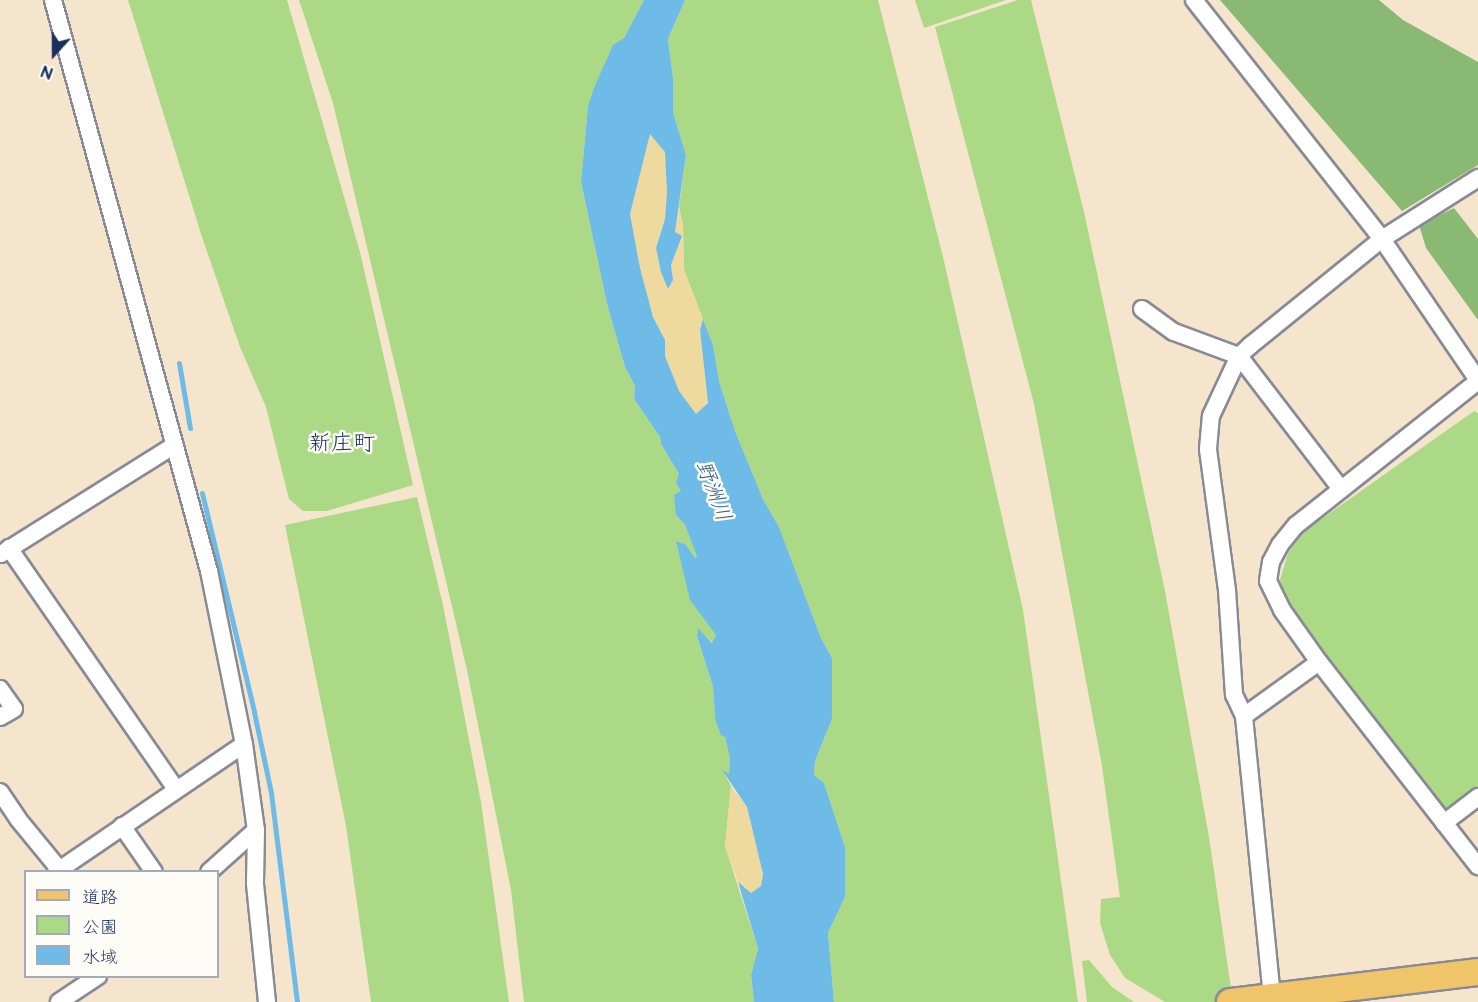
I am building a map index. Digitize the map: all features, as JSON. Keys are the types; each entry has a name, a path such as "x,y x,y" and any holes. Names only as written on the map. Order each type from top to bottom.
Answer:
{"main road":[{"path":"1239,1001 1478,972"}],"street":[{"path":"53,0 209,571 244,744 256,830 255,884 267,1002"},
{"path":"1194,0 1382,239 1478,380 1296,525 1280,545 1271,562 1268,581 1282,610 1319,662 1478,866"},
{"path":"1284,996 1244,716 1234,695 1227,590 1208,449 1211,416 1239,356 1382,239 1478,178"},
{"path":"1142,309 1174,332 1239,356 1341,489"},
{"path":"175,445 3,551 176,788"},
{"path":"1244,716 1319,662"},
{"path":"0,688 14,710 0,717"},
{"path":"0,792 57,870 244,744"},
{"path":"1444,823 1478,797"},
{"path":"122,826 153,870"},
{"path":"211,870 256,830"},
{"path":"59,1002 95,978"}],"green space":[{"path":"128,0 287,0 360,252 413,485 327,511 303,511 289,499 266,407 240,347 202,237"},
{"path":"299,0 644,0 624,38 613,46 588,106 581,182 607,304 625,367 635,386 634,399 660,437 661,444 679,474 681,491 676,515 685,525 698,556 695,558 685,545 676,541 708,622 716,635 713,643 698,629 697,636 713,687 715,719 725,737 730,759 729,775 723,771 731,786 725,846 758,949 751,975 754,1002 524,1002 511,890 467,670 333,103"},
{"path":"685,0 878,0 944,261 1023,610 1078,1002 834,1002 828,933 845,897 845,847 824,783 814,775 815,761 832,719 832,658 821,638 779,527 763,499 735,431 719,381 713,345 684,270 683,226 679,207 686,155 673,112 673,78 668,39"},
{"path":"915,0 1006,0 924,28"},
{"path":"1018,0 1031,0 1084,212 1165,591 1209,837 1233,1002 1165,1002 1125,978 1110,955 1100,923 1101,899 1120,897 1102,766 1034,404 935,27"},
{"path":"1220,0 1379,0 1403,20 1478,62 1478,165 1402,211"},
{"path":"1454,208 1478,239 1478,320 1426,248 1419,225"},
{"path":"1474,411 1478,413 1478,791 1454,810 1443,808 1285,603 1280,580 1288,553 1303,532"},
{"path":"417,497 443,605 481,802 509,1002 371,1002 346,826 285,525"},
{"path":"1089,960 1112,987 1134,1002 1087,1002 1082,961"}],"sand":[{"path":"650,133 665,152 667,192 665,219 656,248 661,272 673,279 671,265 682,236 675,232 679,207 683,226 684,270 703,319 700,330 708,403 696,415 679,391 665,356 665,340 653,317 640,269 630,214"},
{"path":"731,786 747,807 763,874 761,886 750,893 738,882 725,846"}],"water":[{"name":"野洲川","path":"644,0 685,0 668,39 673,78 673,112 686,155 675,232 682,236 671,265 673,280 668,289 661,272 656,248 665,219 667,192 665,152 650,134 630,214 640,268 653,317 665,340 665,356 679,391 696,414 708,403 700,330 703,319 713,345 719,381 735,431 763,499 779,527 821,638 832,658 832,719 815,761 814,775 824,783 845,847 845,897 828,933 834,1002 754,1002 751,975 758,949 738,882 751,893 761,886 763,874 747,807 722,770 729,774 730,759 725,737 721,735 715,719 713,687 697,636 698,628 712,643 716,635 690,600 676,541 685,544 695,558 697,556 685,525 676,515 674,495 681,491 676,483 679,474 661,444 660,437 634,399 635,386 625,367 607,304 581,182 588,106 594,88 613,45 624,38"}],"waterway":[{"path":"179,363 190,428"},
{"path":"202,493 271,793 297,1002"}],"district":[{"name":"新庄町","path":"342,444"}]}
